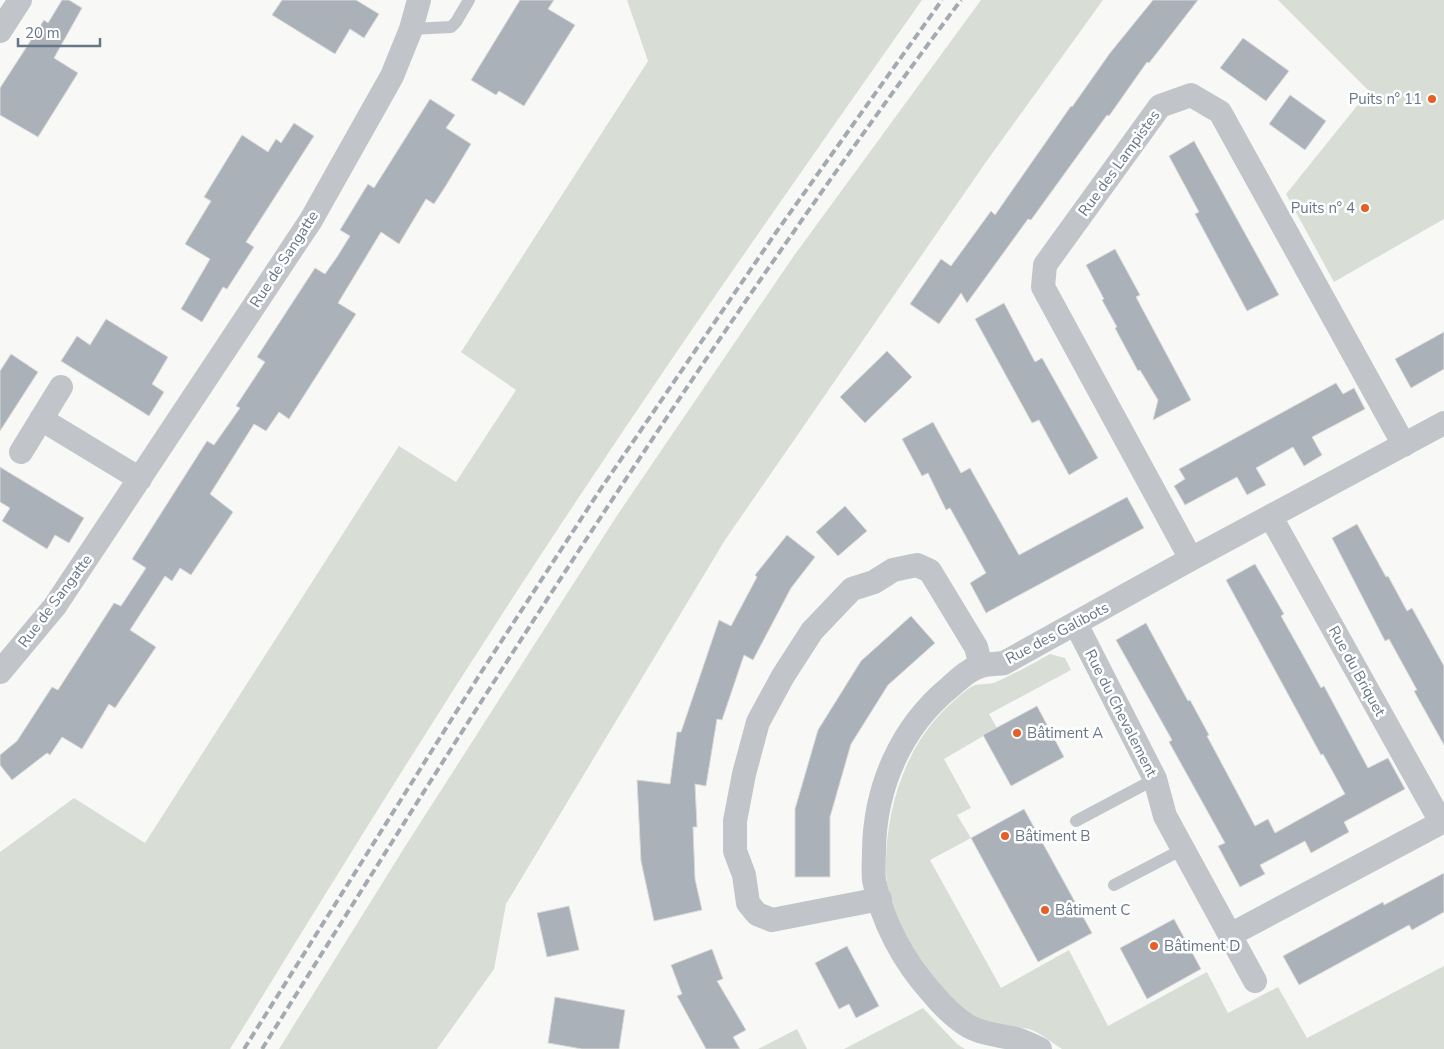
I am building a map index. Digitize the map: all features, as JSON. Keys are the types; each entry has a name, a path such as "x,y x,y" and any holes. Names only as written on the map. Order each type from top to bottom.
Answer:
{"street":[{"path":"0,31 20,0"},
{"name":"Rue de Sangatte","path":"0,672 55,606 310,220 392,76 412,30 419,0"},
{"name":"Rue des Lampistes","path":"1191,559 1043,287 1045,264 1160,106 1191,95 1220,112 1404,445"},
{"path":"21,452 61,387"},
{"path":"41,419 140,479"},
{"name":"Rue des Galibots","path":"1040,1049 1019,1040 969,1027 951,1012 932,994 912,968 886,920 874,879 876,813 883,784 894,760 916,723 939,696 968,672 981,666 1004,663 1191,559 1444,423"},
{"name":"Rue du Briquet","path":"1271,517 1443,822"},
{"path":"880,899 772,920 757,914 748,903 744,874 735,851 735,821 744,774 758,722 783,676 812,630 852,589 874,582 893,570 917,565 930,570 976,647 981,666"},
{"name":"Rue du Chevalement","path":"1076,624 1155,779 1165,816 1256,981"},
{"path":"1230,935 1443,822"}],"lane":[{"path":"412,30 451,27 469,0"},
{"path":"1076,821 1155,779"},
{"path":"1114,885 1183,849"}],"shaded area":[{"path":"627,0 922,0 709,304 539,557 317,907 230,1049 0,1049 0,852 74,798 145,843 399,446 456,482 516,390 461,352 648,61"},
{"path":"981,0 1103,0 986,162 725,540 506,904 494,969 437,1049 279,1049 406,845 618,514 793,257"},
{"path":"1278,0 1444,0 1444,219 1334,282 1286,194 1369,91"},
{"path":"1050,654 1065,658 1071,670 989,714 997,728 944,759 971,808 957,815 971,838 930,860 1001,988 1069,950 1108,1026 1207,972 1228,1013 1278,987 1307,1038 1444,966 1444,1049 1062,1049 1029,1029 982,1022 970,1016 951,999 924,967 912,948 902,929 888,889 886,870 889,826 900,782 919,742 932,723 963,693 973,686 996,682"},
{"path":"923,1008 957,1044 965,1049 844,1049"},
{"path":"797,1029 807,1049 758,1049"}],"building":[{"path":"62,0 69,0 82,8 54,58 78,73 38,137 0,115 0,88 44,20 48,23"},
{"path":"282,0 356,0 379,14 364,38 350,29 335,54 272,15"},
{"path":"520,0 554,0 548,9 575,25 524,106 499,91 496,95 471,80"},
{"path":"1153,0 1198,0 1149,63 1147,62 1109,116 1107,115 1031,220 1028,219 967,303 961,293 939,324 910,304 941,259 951,266 991,211 995,215 1071,106 1110,53"},
{"path":"1243,38 1289,71 1266,101 1220,68"},
{"path":"1290,95 1326,121 1305,150 1269,124"},
{"path":"430,99 455,115 446,128 471,144 445,187 434,204 426,199 399,244 381,232 338,303 356,314 289,419 279,412 266,431 254,424 210,494 233,512 191,575 180,568 172,581 165,576 130,630 156,647 115,708 109,704 82,749 62,737 50,755 47,753 12,780 0,765 0,755 17,741 52,687 58,690 114,603 121,606 146,568 132,559 207,441 214,445 240,408 236,406 265,362 257,357 315,268 325,274 337,257 350,236 340,230 368,184 374,188"},
{"path":"294,123 314,136 246,242 254,247 227,289 223,287 202,322 181,309 210,259 185,244 211,201 204,197 242,135 268,152 276,139 281,143"},
{"path":"1194,141 1279,295 1247,311 1195,214 1199,212 1169,156"},
{"path":"1115,249 1140,295 1136,297 1191,400 1153,420 1158,400 1140,370 1138,371 1115,328 1117,327 1086,265"},
{"path":"1004,303 1035,362 1042,358 1098,458 1069,475 1039,420 1032,423 975,319"},
{"path":"106,319 168,357 152,384 164,392 149,416 61,361 77,336 90,345"},
{"path":"1444,332 1444,369 1411,388 1395,359"},
{"path":"887,351 912,377 865,423 840,397"},
{"path":"11,354 38,372 0,431 0,371"},
{"path":"1336,383 1343,394 1354,388 1365,409 1312,437 1322,455 1304,466 1293,447 1256,468 1266,485 1247,495 1237,477 1185,505 1174,486 1185,479 1179,469"},
{"path":"933,422 961,473 970,468 1019,555 1127,497 1144,528 986,613 970,583 986,573 950,508 946,510 928,473 922,476 902,439"},
{"path":"0,467 84,518 69,543 55,535 47,549 2,521 10,508 0,502"},
{"path":"845,506 867,531 838,556 816,532"},
{"path":"1357,524 1407,611 1412,608 1444,666 1444,745 1414,691 1417,690 1389,639 1385,641 1332,538"},
{"path":"787,535 815,557 791,588 753,660 744,655 722,720 717,719 706,786 695,784 697,827 693,827 695,879 702,910 654,921 641,861 637,780 670,784 677,732 681,732 719,620 731,626 757,577 755,575"},
{"path":"1255,564 1284,614 1281,616 1321,688 1324,686 1368,768 1388,758 1405,789 1344,822 1349,832 1311,853 1305,841 1260,865 1265,874 1240,887 1218,846 1225,843 1169,742 1172,740 1116,640 1146,623 1188,701 1190,700 1209,735 1207,736 1255,826 1268,819 1275,833 1345,794 1323,754 1321,755 1226,580"},
{"path":"911,616 935,643 888,685 851,744 830,817 830,877 795,877 795,809 818,730 861,661"},
{"path":"1037,706 1064,757 1011,786 983,735"},
{"path":"1024,809 1092,933 1038,962 971,838"},
{"path":"1444,873 1444,912 1412,930 1409,925 1299,985 1283,956 1383,902 1384,905"},
{"path":"569,906 579,950 547,957 537,913"},
{"path":"1174,919 1201,969 1147,999 1120,948"},
{"path":"847,946 879,1006 856,1018 849,1004 839,1009 815,963"},
{"path":"712,949 723,979 717,981 746,1030 733,1037 740,1049 706,1049 677,996 682,994 671,965"},
{"path":"555,997 625,1010 619,1049 582,1049 548,1043"}],"railway":[{"path":"244,1049 482,671 598,493 777,231 942,0"},
{"path":"262,1049 430,782 688,386 868,127 961,0"}],"place":[{"name":"Puits n° 11","path":"1432,99"},
{"name":"Puits n° 4","path":"1365,208"},
{"name":"Bâtiment A","path":"1017,733"},
{"name":"Bâtiment B","path":"1005,836"},
{"name":"Bâtiment C","path":"1045,910"},
{"name":"Bâtiment D","path":"1154,946"}]}
